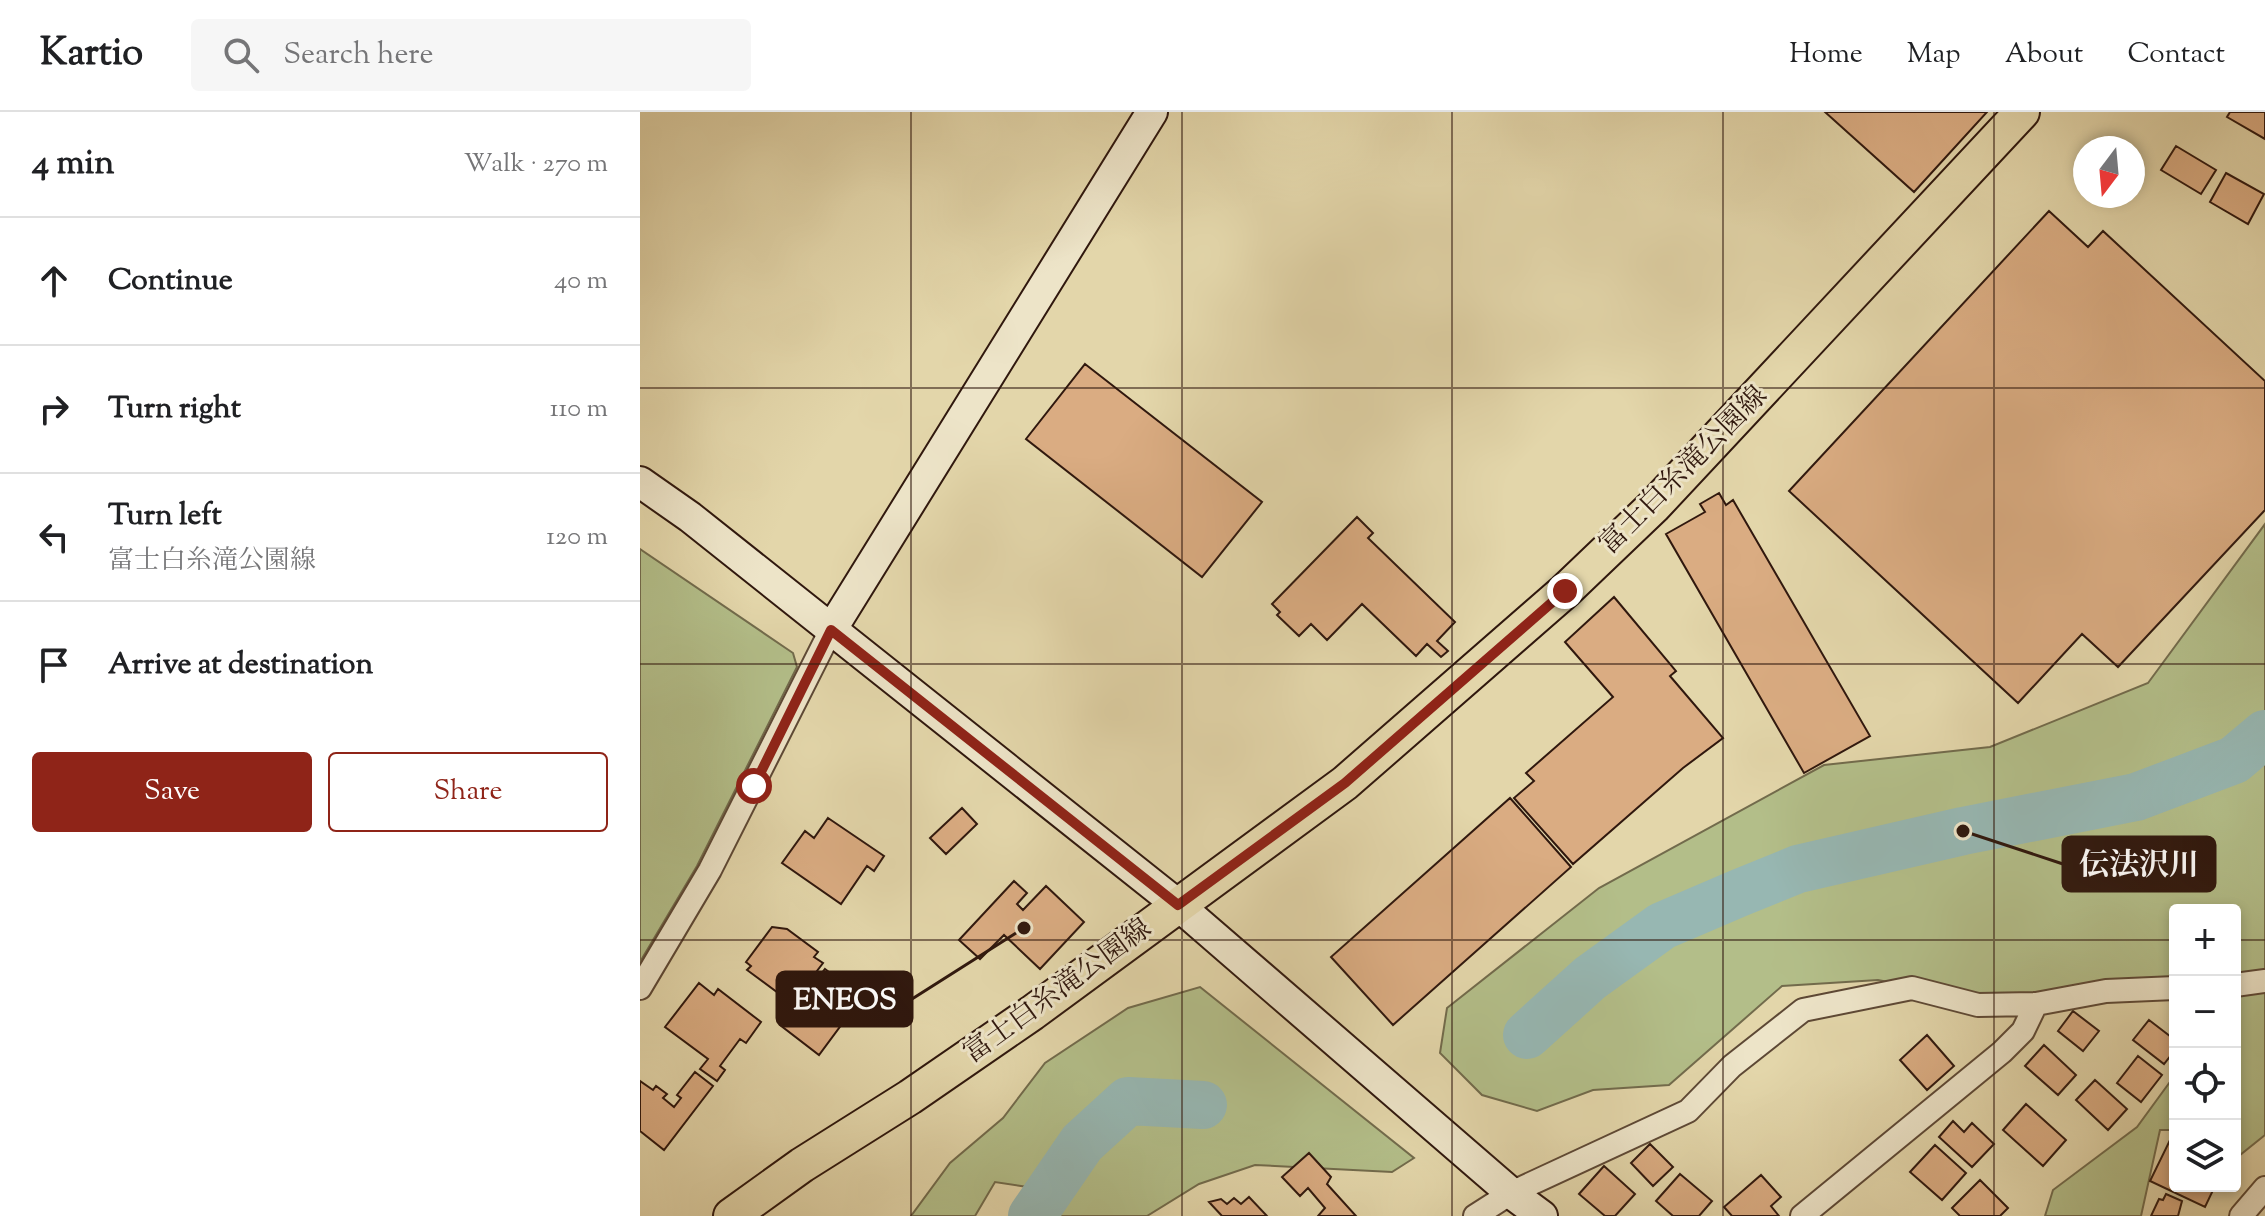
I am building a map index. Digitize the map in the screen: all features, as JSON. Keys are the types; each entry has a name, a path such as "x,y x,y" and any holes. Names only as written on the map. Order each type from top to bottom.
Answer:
{"main road":[{"name":"富士白糸滝公園線","path":"731,1216 802,1165 910,1097 1032,1013 1345,783 1565,591 1654,506 2022,112"}],"street":[{"path":"640,988 710,870 831,630 1152,112"},
{"path":"640,482 690,517 1178,905 1511,1193 1542,1216"},
{"path":"2241,984 2265,981"},
{"path":"1475,1216 1511,1193 1688,1111 1732,1066 1803,1010 1912,988 1978,1005 2036,1004 2106,991 2169,988"},
{"path":"1802,1216 2002,1052 2023,1031 2036,1004"},
{"path":"2241,1216 2265,1188"}],"green space":[{"path":"2265,524 2265,1135 2241,1154 2241,904 2169,904 2169,985 2001,1004 1878,980 1782,986 1669,1085 1593,1090 1537,1111 1482,1095 1440,1053 1447,1008 1599,888 1824,765 1990,747 2148,683"},
{"path":"640,549 793,653 797,667 697,866 640,962"},
{"path":"1200,987 1414,1158 1392,1172 1255,1165 1199,1184 1147,1216 1032,1216 1027,1187 995,1182 975,1216 911,1216 950,1163 1003,1118 1045,1063 1128,1008"},
{"path":"2169,1083 2169,1130 2160,1130 2141,1216 2045,1216 2053,1190 2137,1127"}],"building":[{"path":"1825,112 1987,112 1914,192"},
{"path":"2230,112 2265,112 2265,139 2227,117"},
{"path":"2176,146 2216,170 2201,194 2161,170"},
{"path":"2226,173 2264,194 2248,224 2210,202"},
{"path":"2049,211 2088,247 2103,231 2265,381 2265,510 2118,667 2082,634 2018,703 1789,491"},
{"path":"1085,364 1262,502 1202,577 1026,439"},
{"path":"1719,493 1726,505 1733,500 1870,736 1804,773 1666,534 1705,512 1700,504"},
{"path":"1357,517 1373,533 1368,538 1455,622 1437,641 1448,651 1441,657 1427,644 1416,656 1362,604 1327,640 1311,624 1299,636 1277,615 1280,612 1272,604"},
{"path":"1614,597 1676,671 1670,676 1723,738 1683,768 1573,864 1514,798 1534,781 1526,773 1613,697 1565,642"},
{"path":"1510,798 1571,867 1393,1025 1331,957"},
{"path":"962,808 977,824 946,854 930,838"},
{"path":"828,818 884,856 874,871 867,866 841,904 782,863 805,831 814,838"},
{"path":"1014,881 1027,893 1017,904 1023,910 1046,886 1084,922 1040,969 1004,935 980,959 959,940"},
{"path":"772,927 787,929 818,952 814,957 823,963 794,1001 787,995 785,998 747,970 751,966 746,962"},
{"path":"825,969 862,997 819,1055 780,1025 790,1012 799,1018 815,997 807,992"},
{"path":"699,983 714,995 718,989 761,1022 746,1043 740,1039 720,1066 725,1070 717,1081 700,1069 708,1059 665,1027"},
{"path":"2073,1011 2099,1031 2083,1051 2058,1031"},
{"path":"2149,1020 2169,1035 2169,1058 2164,1064 2133,1040"},
{"path":"1927,1035 1954,1066 1927,1090 1900,1060"},
{"path":"2044,1045 2076,1075 2058,1095 2025,1066"},
{"path":"2138,1056 2162,1075 2141,1102 2117,1083"},
{"path":"695,1072 713,1086 664,1150 640,1131 640,1081 653,1090 656,1086 667,1094 663,1098 674,1107 681,1098 677,1095"},
{"path":"2095,1080 2127,1109 2108,1130 2076,1100"},
{"path":"2026,1104 2066,1140 2043,1166 2003,1130"},
{"path":"1953,1121 1964,1132 1972,1123 1994,1144 1972,1167 1939,1137"},
{"path":"2169,1142 2169,1190 2150,1181"},
{"path":"1650,1144 1673,1167 1653,1186 1631,1163"},
{"path":"1935,1145 1966,1173 1942,1200 1910,1172"},
{"path":"1309,1153 1331,1177 1327,1184 1356,1216 1318,1216 1325,1208 1308,1188 1300,1196 1282,1177"},
{"path":"1604,1166 1635,1194 1615,1216 1605,1216 1579,1194"},
{"path":"1680,1174 1712,1201 1699,1216 1673,1216 1656,1201"},
{"path":"1761,1175 1781,1197 1771,1206 1779,1216 1732,1216 1724,1207"},
{"path":"1980,1180 2008,1208 2000,1216 1960,1216 1952,1208"},
{"path":"2173,1192 2212,1192 2205,1207"},
{"path":"2166,1194 2182,1201 2178,1216 2151,1216 2159,1199 2163,1200"},
{"path":"1249,1197 1267,1216 1222,1216 1209,1202 1221,1199 1227,1204 1234,1198 1241,1204"}],"waterway":[{"path":"1527,1035 1590,978 1662,926 1739,893 1798,869 1963,831 2136,797 2234,760 2265,734"},
{"path":"1032,1216 1082,1143 1128,1101 1203,1105"}],"place":[{"name":"伝法沢川","path":"1963,831"},
{"name":"ENEOS","path":"1024,928"}],"route":[{"path":"754,786 831,630 1178,905 1345,783 1565,591"}]}
